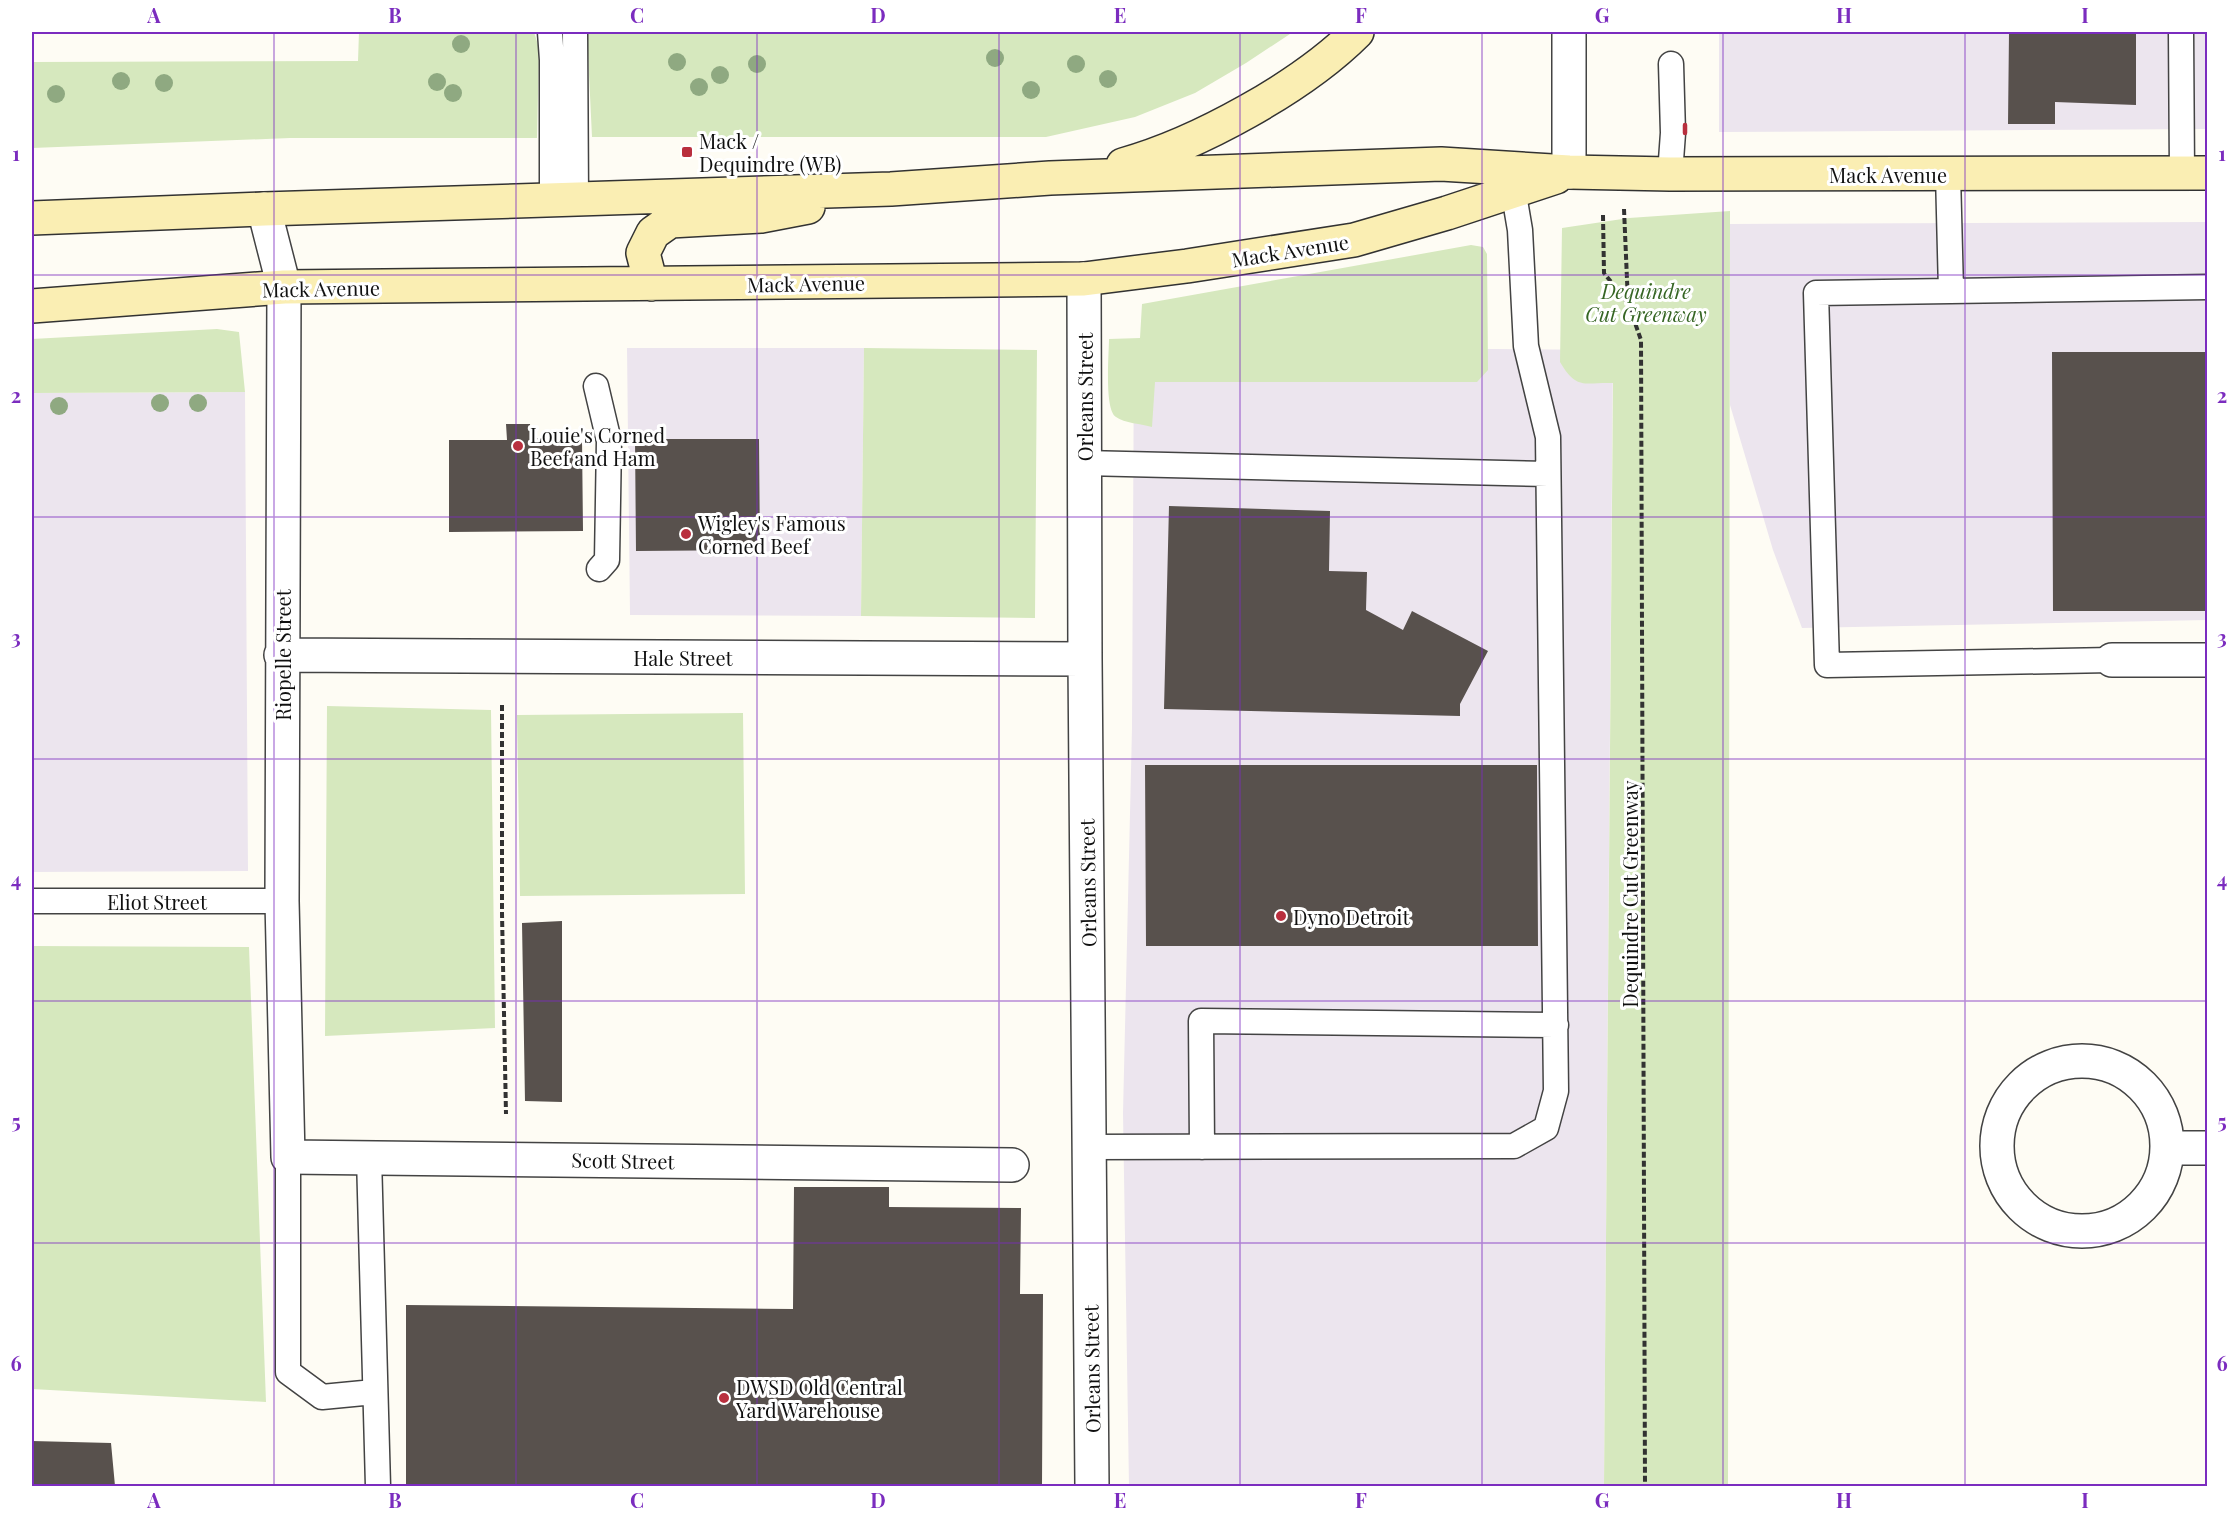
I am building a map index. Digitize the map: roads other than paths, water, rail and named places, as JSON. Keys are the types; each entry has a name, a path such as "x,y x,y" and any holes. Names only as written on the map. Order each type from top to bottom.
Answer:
{"main road":[{"path":"1050,178 1117,167 1171,149 1248,110 1303,76 1357,32"},
{"name":"Mack Avenue","path":"32,218 264,208 891,189 1050,178 1441,164 1511,180"},
{"name":"Mack Avenue","path":"32,306 284,288 1084,279 1187,266 1354,240 1447,213 1511,180 1569,172 1670,174 2195,173"},
{"path":"651,284 643,253 654,233 670,222 761,216 891,189"}],"street":[{"path":"1569,32 1569,172"},
{"name":"Riopelle Street","path":"264,208 284,288 281,655 282,901 288,1157"},
{"name":"Orleans Street","path":"1084,279 1092,1486"},
{"name":"Hale Street","path":"281,655 1085,658"},
{"path":"2112,660 2208,660"},
{"path":"2091,1061 2119,1069 2143,1086 2160,1110 2168,1138 2167,1148 2166,1167 2154,1193 2134,1215 2109,1228 2080,1232 2052,1227 2028,1214 2010,1193 1999,1168 1996,1140 2002,1113 2017,1090 2038,1072 2064,1062 2091,1061"},
{"path":"2167,1148 2208,1148"},
{"name":"Scott Street","path":"288,1157 1012,1165"}],"lane":[{"path":"550,32 564,199"},
{"path":"564,199 575,32"},
{"path":"2181,32 2195,173"},
{"path":"1670,174 1673,133 1671,64"},
{"path":"1948,174 1951,291"},
{"path":"1089,1147 1514,1146 1546,1128 1557,1091 1548,437 1526,346 1520,230 1511,180"},
{"path":"2112,660 1827,665 1816,293 2208,287"},
{"path":"596,386 609,441 607,560 599,569"},
{"path":"1084,463 1548,474"},
{"name":"Eliot Street","path":"32,901 282,901"},
{"path":"1202,1147 1201,1021 1556,1025"},
{"path":"288,1157 288,1372 322,1397 374,1392"},
{"path":"369,1157 378,1486"}],"railway":[{"path":"1685,125 1685,133"}],"place":[{"name":"Mack / Dequindre (WB)","path":"687,152"},
{"name":"Louie's Corned Beef and Ham","path":"518,446"},
{"name":"Wigley's Famous Corned Beef","path":"686,534"},
{"name":"Dyno Detroit","path":"1281,916"},
{"name":"DWSD Old Central Yard Warehouse","path":"724,1398"}],"park label":[{"name":"Dequindre Cut Greenway","path":"1646,302"}]}
